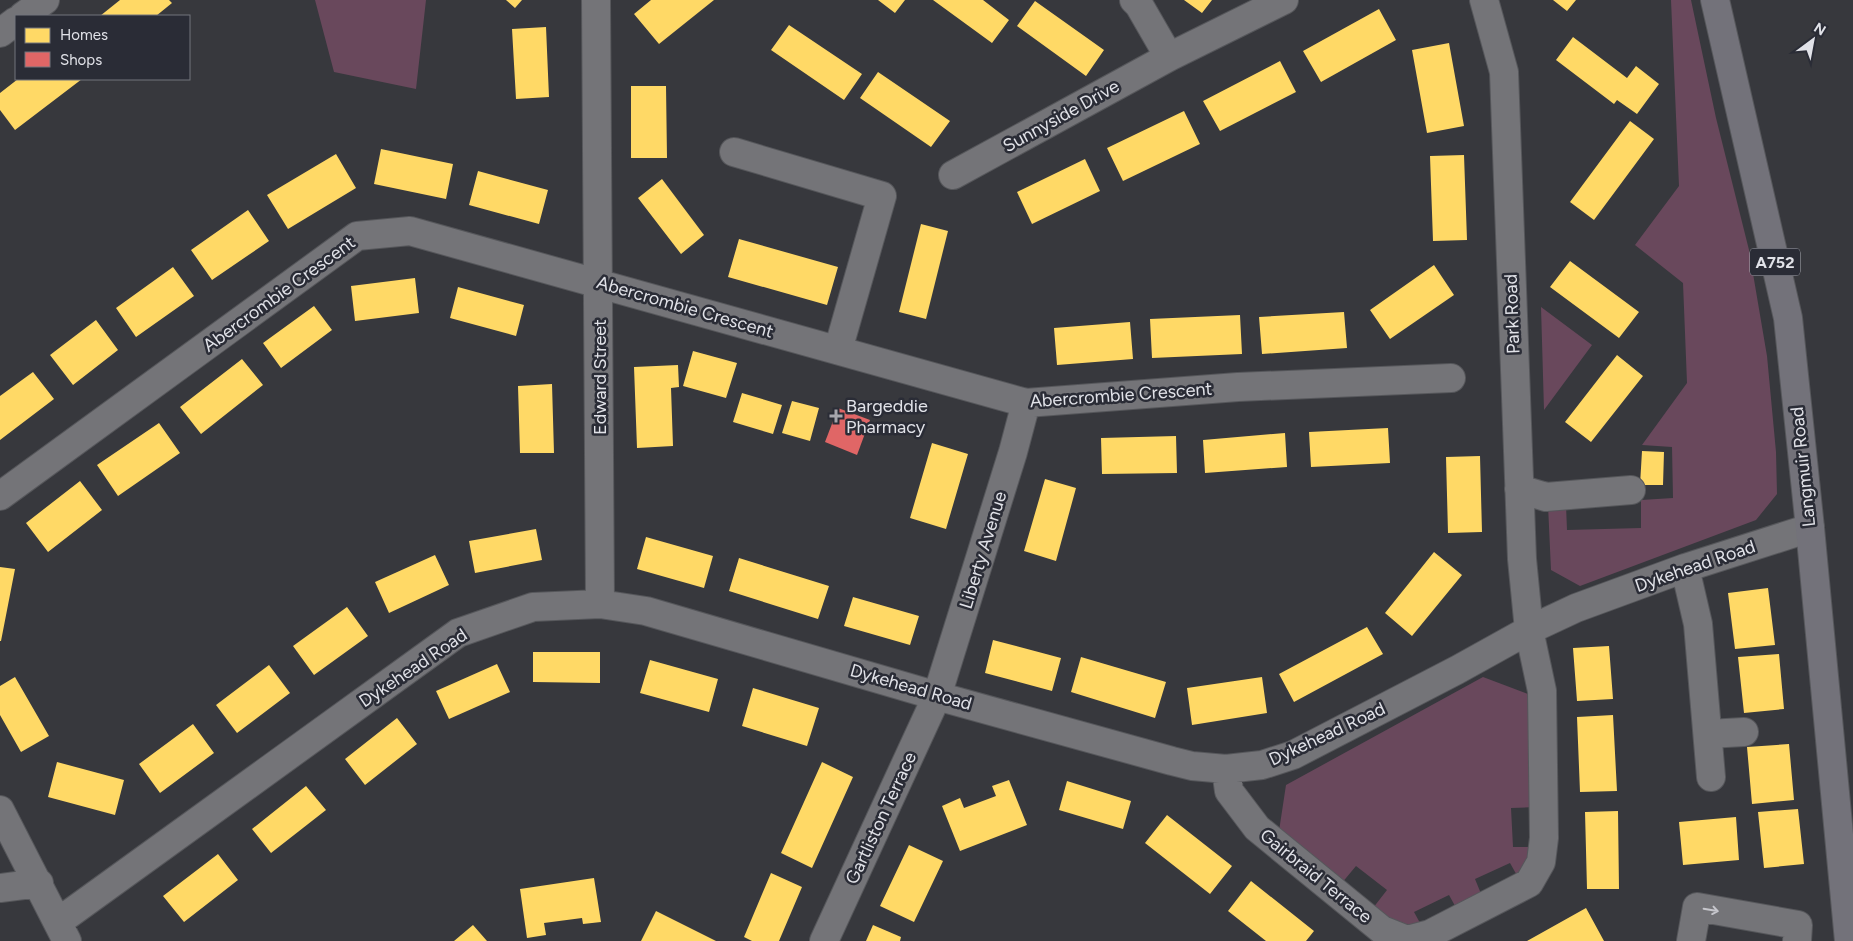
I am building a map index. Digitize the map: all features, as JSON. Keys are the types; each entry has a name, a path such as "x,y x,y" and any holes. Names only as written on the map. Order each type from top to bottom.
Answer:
{"main road":[{"name":"Langmuir Road","path":"1715,0 1788,318 1849,941"}],"street":[{"path":"24,15 45,0"},
{"name":"Edward Street","path":"596,0 600,283 600,604"},
{"path":"1134,0 1139,5 1169,57"},
{"name":"Sunnyside Drive","path":"954,175 1169,57 1284,0"},
{"name":"Park Road","path":"1484,0 1504,72 1522,559 1529,630"},
{"path":"0,33 15,22"},
{"path":"734,152 882,196 838,350"},
{"name":"Abercrombie Crescent","path":"0,496 357,236 410,231 1026,404 1238,387 1451,378"},
{"name":"Liberty Avenue","path":"938,696 1026,404"},
{"path":"1519,489 1546,497 1631,490"},
{"name":"Dykehead Road","path":"63,932 458,633 533,607 600,604 646,611 938,696 1186,764 1226,769 1262,765 1293,755 1457,670 1529,630 1576,608 1685,568 1810,528"},
{"path":"1685,568 1698,624 1712,777"},
{"name":"Gairbraid Terrace","path":"1226,769 1229,792 1257,828 1382,930 1407,940 1430,934 1528,883 1542,862 1544,838 1542,691 1529,630"},
{"name":"Gartliston Terrace","path":"824,941 938,696"},
{"path":"1708,734 1744,732"},
{"path":"0,810 63,932"},
{"path":"0,888 39,883"},
{"path":"1690,941 1697,907 1798,925 1797,941"}],"shaded area":[{"path":"315,0 426,0 416,89 334,72"},
{"path":"1671,0 1691,0 1716,118 1749,250 1767,356 1776,452 1777,494 1756,520 1580,586 1551,570 1548,505 1566,505 1567,530 1641,528 1641,500 1673,498 1672,447 1642,445 1687,383 1683,283 1635,245 1679,186"},
{"path":"1541,307 1592,345 1544,410"},
{"path":"1483,677 1528,694 1535,807 1511,808 1513,847 1536,847 1519,879 1510,863 1475,879 1484,901 1459,913 1449,895 1414,912 1425,932 1410,936 1373,908 1387,890 1356,866 1341,884 1279,831 1286,785"}],"building: Homes":[{"path":"120,0 169,0 172,3 157,15 101,15"},
{"path":"506,0 522,0 515,8"},
{"path":"651,0 714,0 659,44 634,14"},
{"path":"878,0 905,0 895,13"},
{"path":"933,0 983,0 1009,20 992,43"},
{"path":"1184,0 1212,0 1202,13"},
{"path":"1553,0 1576,0 1567,11"},
{"path":"1035,1 1104,50 1086,76 1017,26"},
{"path":"1379,9 1396,40 1321,82 1303,51"},
{"path":"789,25 862,74 844,100 771,50"},
{"path":"546,27 549,97 516,99 512,29"},
{"path":"1573,37 1627,78 1636,66 1659,84 1637,114 1617,100 1614,104 1556,60"},
{"path":"1449,43 1464,126 1427,133 1412,50"},
{"path":"1280,61 1296,92 1220,131 1203,101"},
{"path":"878,72 950,121 931,147 860,98"},
{"path":"17,80 81,80 15,130 0,110 0,93"},
{"path":"631,86 666,86 667,158 631,158"},
{"path":"1184,111 1200,144 1123,181 1107,148"},
{"path":"1630,121 1654,139 1594,220 1570,202"},
{"path":"381,149 453,164 446,199 374,184"},
{"path":"336,154 356,188 288,229 267,195"},
{"path":"1464,155 1467,240 1433,241 1430,156"},
{"path":"1085,159 1100,191 1032,224 1017,192"},
{"path":"478,171 548,190 539,224 469,205"},
{"path":"662,179 704,235 681,254 638,198"},
{"path":"248,210 269,241 212,280 191,250"},
{"path":"921,224 948,231 926,319 899,312"},
{"path":"739,239 838,267 827,305 728,277"},
{"path":"1570,261 1639,312 1619,338 1550,287"},
{"path":"1434,265 1454,295 1390,339 1370,310"},
{"path":"173,267 194,296 136,337 116,308"},
{"path":"415,278 419,313 355,321 351,286"},
{"path":"458,287 524,305 516,336 450,318"},
{"path":"314,306 332,330 281,368 263,343"},
{"path":"1344,312 1347,348 1262,354 1259,317"},
{"path":"1240,315 1242,354 1152,358 1150,319"},
{"path":"96,320 118,350 73,385 50,355"},
{"path":"1130,322 1133,359 1057,365 1054,328"},
{"path":"693,351 737,363 726,398 683,386"},
{"path":"1617,355 1643,376 1591,442 1565,422"},
{"path":"242,359 263,385 201,434 180,407"},
{"path":"678,365 679,387 671,388 673,446 637,448 634,367"},
{"path":"33,372 54,399 0,440 0,396"},
{"path":"552,384 554,453 520,453 518,386"},
{"path":"742,393 782,405 773,434 733,422"},
{"path":"792,401 819,408 810,441 782,433"},
{"path":"159,423 180,453 118,496 97,465"},
{"path":"1388,428 1390,463 1311,467 1309,432"},
{"path":"1285,433 1287,467 1205,473 1203,440"},
{"path":"1176,436 1177,473 1102,474 1101,438"},
{"path":"932,443 968,454 946,529 910,518"},
{"path":"1642,451 1664,452 1663,485 1640,485"},
{"path":"1480,456 1482,532 1448,533 1446,457"},
{"path":"1045,479 1076,488 1056,561 1024,551"},
{"path":"80,481 102,510 48,552 26,523"},
{"path":"536,529 542,560 475,573 469,541"},
{"path":"646,537 713,556 704,588 637,569"},
{"path":"1434,552 1462,575 1412,636 1385,613"},
{"path":"435,555 449,585 389,613 375,582"},
{"path":"739,558 829,586 818,619 729,591"},
{"path":"0,567 15,569 1,641 0,641"},
{"path":"1768,588 1775,645 1735,649 1728,593"},
{"path":"853,597 919,616 910,645 844,626"},
{"path":"347,607 368,636 314,675 293,646"},
{"path":"1367,627 1383,654 1294,702 1279,674"},
{"path":"993,640 1061,658 1052,691 985,673"},
{"path":"1609,646 1613,699 1577,701 1573,648"},
{"path":"533,652 600,652 600,683 533,682"},
{"path":"1779,654 1784,709 1744,713 1738,657"},
{"path":"1081,657 1166,682 1155,718 1071,692"},
{"path":"650,660 718,679 709,712 640,693"},
{"path":"497,664 510,692 449,719 436,691"},
{"path":"269,665 290,693 237,733 216,705"},
{"path":"15,677 49,736 21,752 0,715 0,686"},
{"path":"1262,677 1267,713 1192,725 1187,688"},
{"path":"753,688 819,708 807,746 742,726"},
{"path":"1613,715 1617,791 1580,792 1577,717"},
{"path":"397,718 417,744 365,785 345,759"},
{"path":"193,724 214,753 160,793 139,764"},
{"path":"1789,744 1794,800 1752,804 1747,747"},
{"path":"57,762 124,780 115,815 48,797"},
{"path":"822,762 853,777 812,868 781,853"},
{"path":"1009,780 1027,825 960,851 942,806 960,798 964,808 996,796 992,786"},
{"path":"1067,781 1131,801 1123,829 1059,810"},
{"path":"306,786 326,810 271,853 252,829"},
{"path":"1798,809 1804,864 1764,868 1758,812"},
{"path":"1618,811 1619,889 1587,889 1585,812"},
{"path":"1167,815 1232,866 1210,894 1145,843"},
{"path":"1736,817 1739,860 1683,865 1679,822"},
{"path":"909,845 943,861 914,922 880,906"},
{"path":"218,854 238,880 184,922 163,896"},
{"path":"771,873 802,887 779,941 752,941 744,937"},
{"path":"594,878 601,922 583,924 582,918 544,923 546,935 527,938 520,889"},
{"path":"1251,881 1314,931 1306,941 1266,941 1228,911"},
{"path":"1586,908 1604,941 1527,941"},
{"path":"656,911 716,941 641,941"},
{"path":"473,925 487,941 454,941"},
{"path":"873,925 901,937 900,941 866,941"}],"building: Shops":[{"path":"838,408 870,420 857,455 825,442"}],"place":[{"name":"Bargeddie Pharmacy","path":"836,416"}]}
